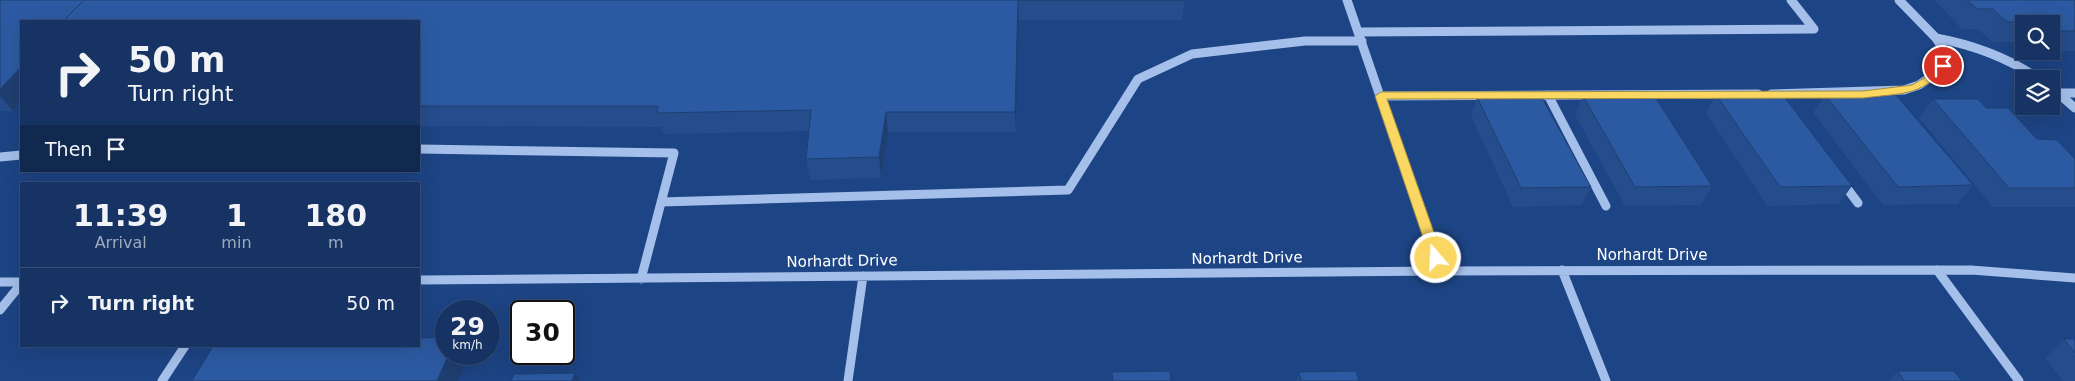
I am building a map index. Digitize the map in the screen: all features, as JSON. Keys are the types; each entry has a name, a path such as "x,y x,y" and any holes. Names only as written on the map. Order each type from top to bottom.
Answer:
{"street":[{"path":"1348,0 1440,271"},
{"path":"1359,32 1814,29 1791,0"},
{"path":"1936,38 1966,43 1995,53 2024,70"},
{"path":"661,202 1068,190 1138,79 1192,54 1305,41 1362,41"},
{"path":"1777,94 1782,102"},
{"path":"2060,94 2075,108"},
{"path":"1548,95 1606,206"},
{"path":"420,149 674,153 641,279"},
{"path":"0,157 20,155"},
{"path":"1835,172 1858,203"},
{"path":"1562,270 1606,381"},
{"name":"Norhardt Drive","path":"420,280 1562,270 1971,270 2075,278"},
{"path":"1937,270 2019,381"},
{"path":"848,381 863,276"},
{"path":"0,282 20,283"},
{"path":"0,310 20,284"},
{"path":"162,381 184,347"}],"lane":[{"path":"1381,96 1863,94 1915,88 1930,79 1943,66 1947,55 1936,38 1899,0"},
{"path":"2060,94 2075,93"}],"building":[{"path":"0,0 84,0 64,20 20,20 20,68 0,89"},
{"path":"84,0 1018,0 1015,112 886,112 879,157 806,159 811,110 657,113 658,106 420,106 420,20 64,20"},
{"path":"1967,0 2075,0 2075,31 2060,31 2060,15 2015,15 2015,22 2007,22 1993,9 1977,9"},
{"path":"1782,94 1852,186 1780,187 1716,95"},
{"path":"1895,94 1973,185 1898,187 1825,95"},
{"path":"1654,95 1712,186 1635,187 1583,96"},
{"path":"1541,96 1591,187 1521,188 1477,97"},
{"path":"1933,99 1978,99 1986,108 2008,108 2037,139 2057,140 2075,159 2075,188 2009,188"},
{"path":"435,337 435,365 444,365 437,381 192,381 212,347 420,347 420,338"},
{"path":"2064,339 2075,339 2075,353"},
{"path":"1170,371 1171,381 1113,381 1112,372"},
{"path":"1356,371 1359,381 1301,381 1299,372"},
{"path":"1898,371 1954,371 1962,381 1904,381"},
{"path":"575,373 572,381 511,381 514,374"}],"route":[{"path":"1436,258 1381,96 1863,94 1895,92 1915,88 1930,79 1943,66"}]}
